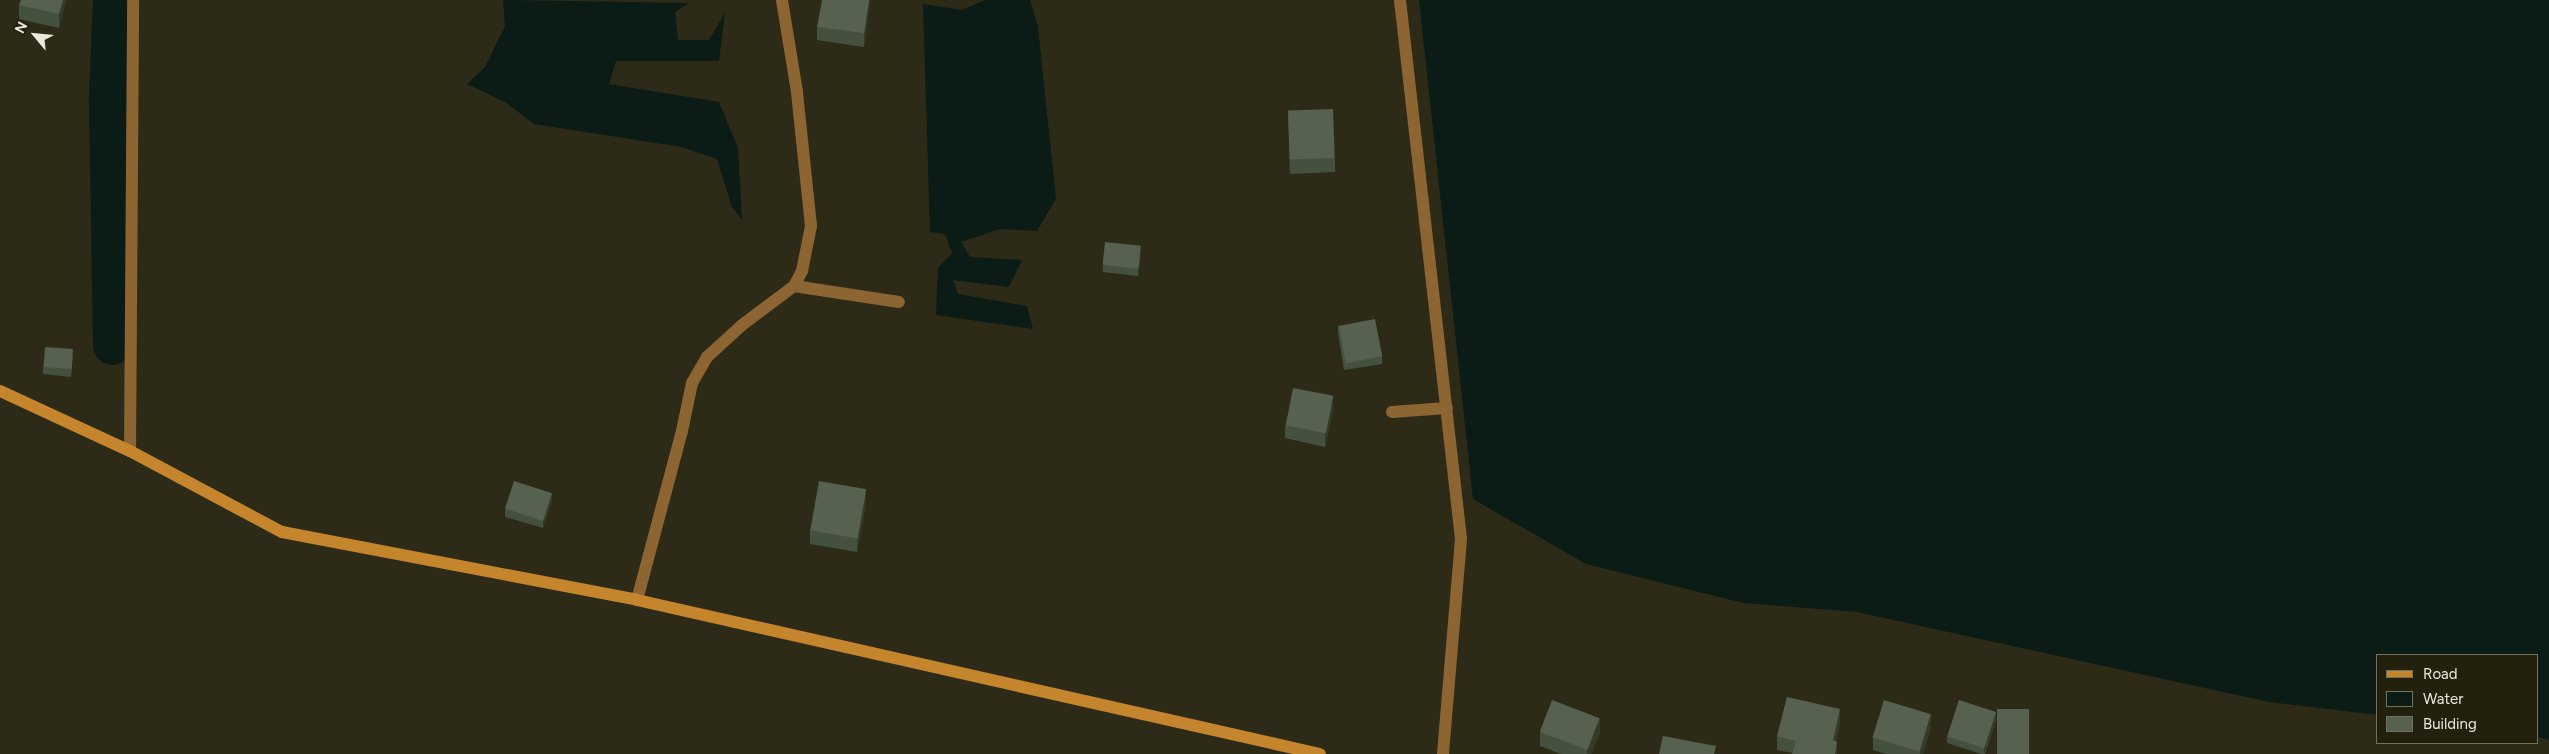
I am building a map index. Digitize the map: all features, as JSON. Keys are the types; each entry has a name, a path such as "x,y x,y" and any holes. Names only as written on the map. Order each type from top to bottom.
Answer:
{"main road":[{"path":"0,391 130,451 282,532 637,600 1320,754"}],"street":[{"path":"130,451 132,0"},
{"path":"637,600 682,431 692,383 707,356 742,325 794,286 802,271 811,226 797,92 782,0"},
{"path":"1400,0 1461,539 1443,754"},
{"path":"794,286 899,302"},
{"path":"1396,412 1447,408"}],"water":[{"path":"503,0 689,3 675,12 678,40 709,40 725,13 719,61 616,61 609,84 719,102 738,148 742,220 732,207 717,159 682,147 534,124 505,102 467,84 485,67 505,26"},
{"path":"985,0 1030,0 1038,27 1056,199 1037,231 1000,229 961,242 970,257 1022,260 1009,287 953,280 958,294 1027,306 1033,329 936,315 938,268 952,253 945,234 930,232 923,4 962,10"},
{"path":"1419,0 2549,0 2549,740 2539,737 2539,654 2376,654 2376,715 2269,702 1857,612 1743,603 1586,564 1473,499"}],"building":[{"path":"21,0 63,0 59,14 19,5"},
{"path":"822,0 869,0 864,33 817,27"},
{"path":"1333,109 1335,158 1290,160 1288,111"},
{"path":"1105,242 1141,246 1138,269 1103,265"},
{"path":"1375,319 1382,356 1346,363 1339,326"},
{"path":"45,347 73,349 72,369 44,367"},
{"path":"1293,388 1333,396 1326,433 1286,425"},
{"path":"514,481 552,493 543,521 505,509"},
{"path":"819,481 866,489 858,539 810,530"},
{"path":"1787,697 1840,709 1833,740 1837,742 1835,754 1792,754 1796,741 1777,736"},
{"path":"1552,700 1600,718 1587,750 1540,732"},
{"path":"1884,700 1931,714 1919,752 1873,737"},
{"path":"1959,700 1996,712 1984,748 1947,736"},
{"path":"1997,709 2029,709 2029,754 1997,754"},
{"path":"1663,736 1716,746 1714,754 1659,754"}],"waterway":[{"path":"112,0 108,97 112,345"}]}
